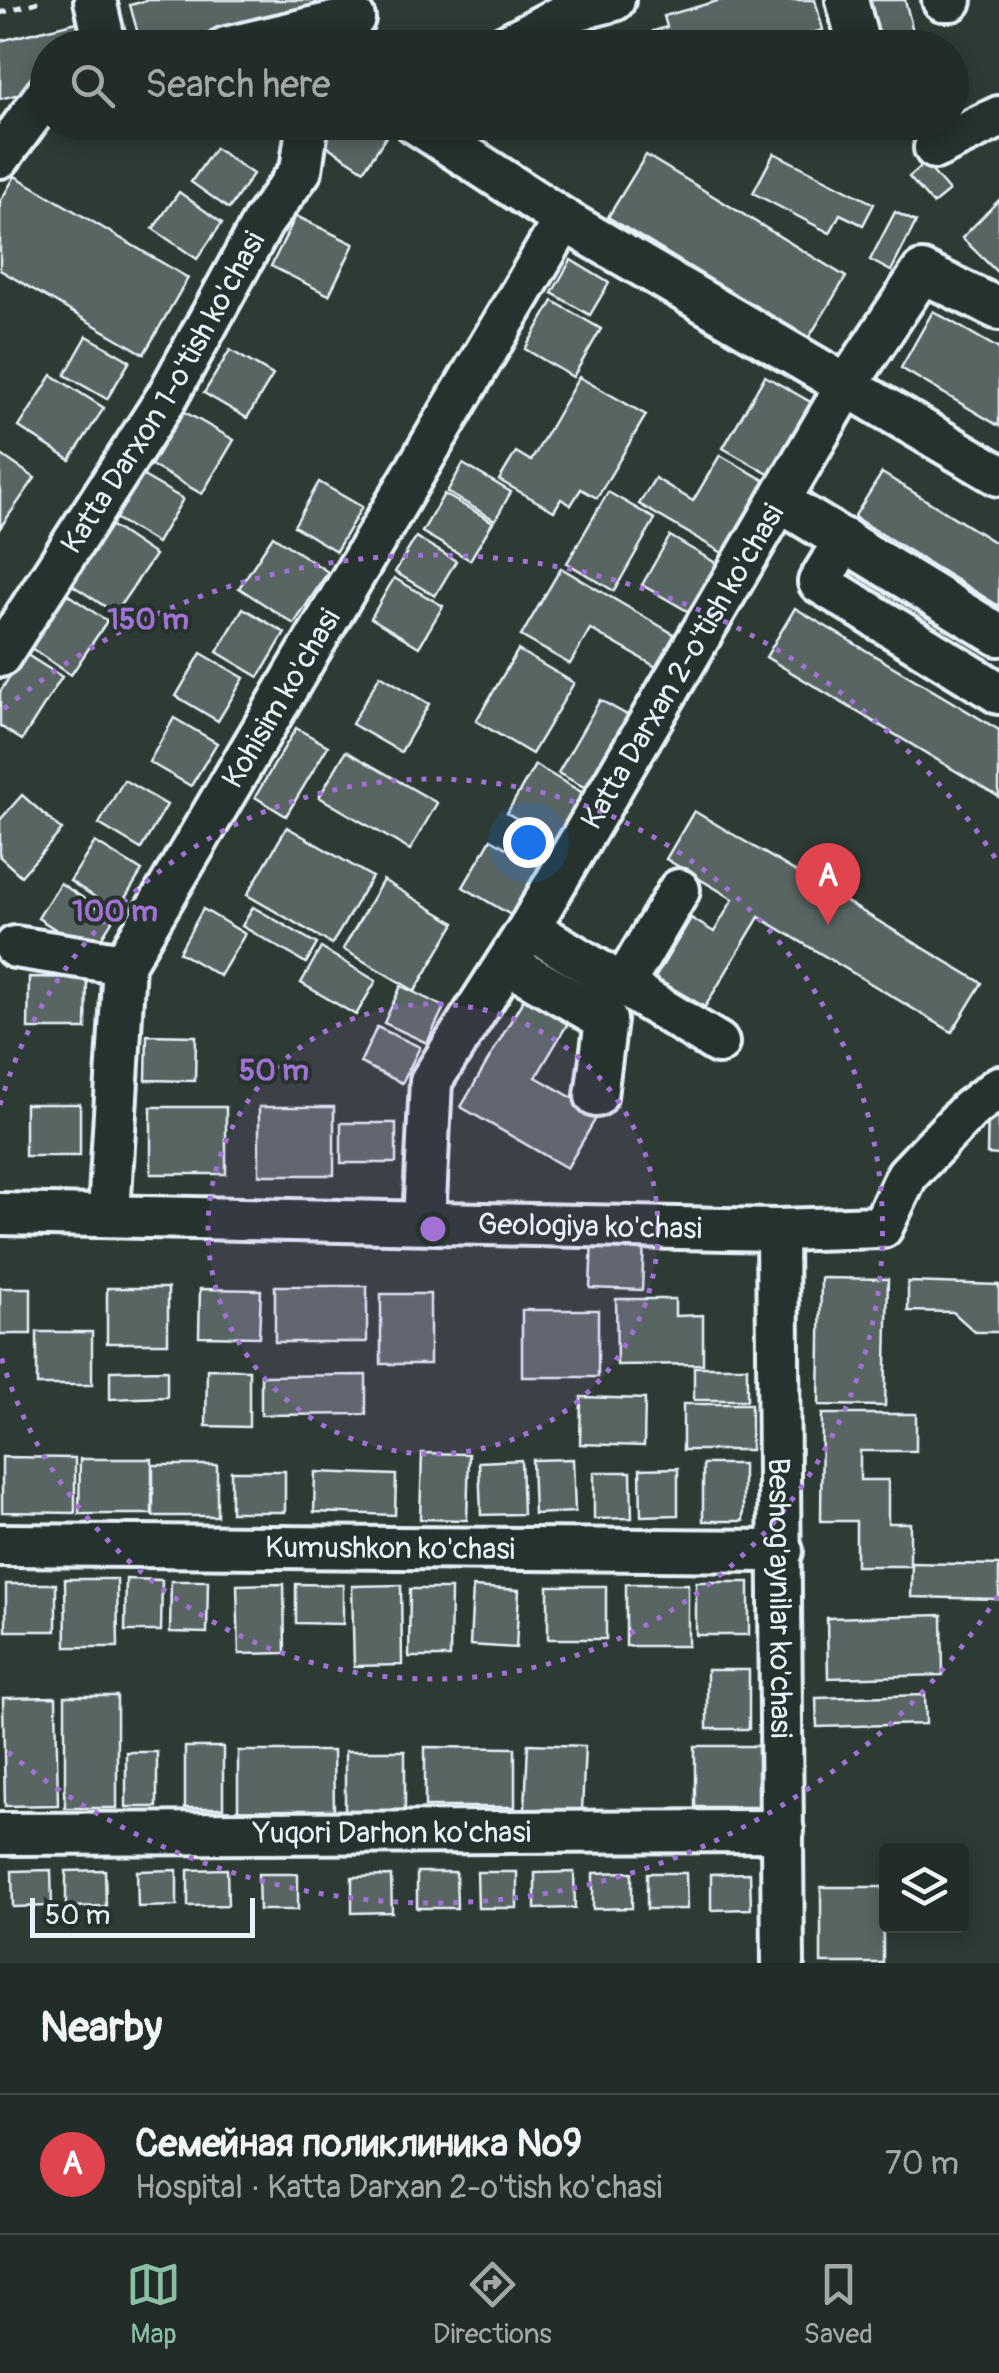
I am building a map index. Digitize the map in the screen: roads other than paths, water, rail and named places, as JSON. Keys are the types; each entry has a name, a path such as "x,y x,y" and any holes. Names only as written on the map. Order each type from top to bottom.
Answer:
{"street":[{"path":"95,0 102,30"},
{"path":"535,30 571,11 614,0"},
{"path":"847,0 855,30"},
{"path":"943,0 951,0"},
{"path":"315,30 355,22"},
{"path":"0,157 30,116"},
{"path":"969,132 999,117"},
{"name":"Katta Darxon 1-o'tish ko'chasi","path":"0,656 167,397 263,222 301,170 305,140"},
{"path":"442,140 564,220 999,475"},
{"path":"935,148 952,140"},
{"name":"Kohisim ko'chasi","path":"108,1213 124,964 564,220"},
{"name":"Katta Darxan 2-o'tish ko'chasi","path":"424,1221 432,1081 529,928 847,384 922,272 999,309"},
{"path":"779,502 999,635"},
{"path":"845,540 819,582 999,693"},
{"path":"623,985 679,890"},
{"path":"529,928 718,1043"},
{"path":"15,947 124,964"},
{"path":"507,963 606,1020 596,1096"},
{"name":"Geologiya ko'chasi","path":"0,1214 108,1213 777,1230 882,1227 907,1175 969,1110 999,1087"},
{"name":"Beshog'aynilar ko'chasi","path":"777,1230 782,1963"},
{"name":"Kumushkon ko'chasi","path":"0,1545 782,1551"},
{"name":"Yuqori Darhon ko'chasi","path":"0,1834 783,1831"}],"place":[{"name":"Семейная поликлиника №9","path":"828,925"}]}
